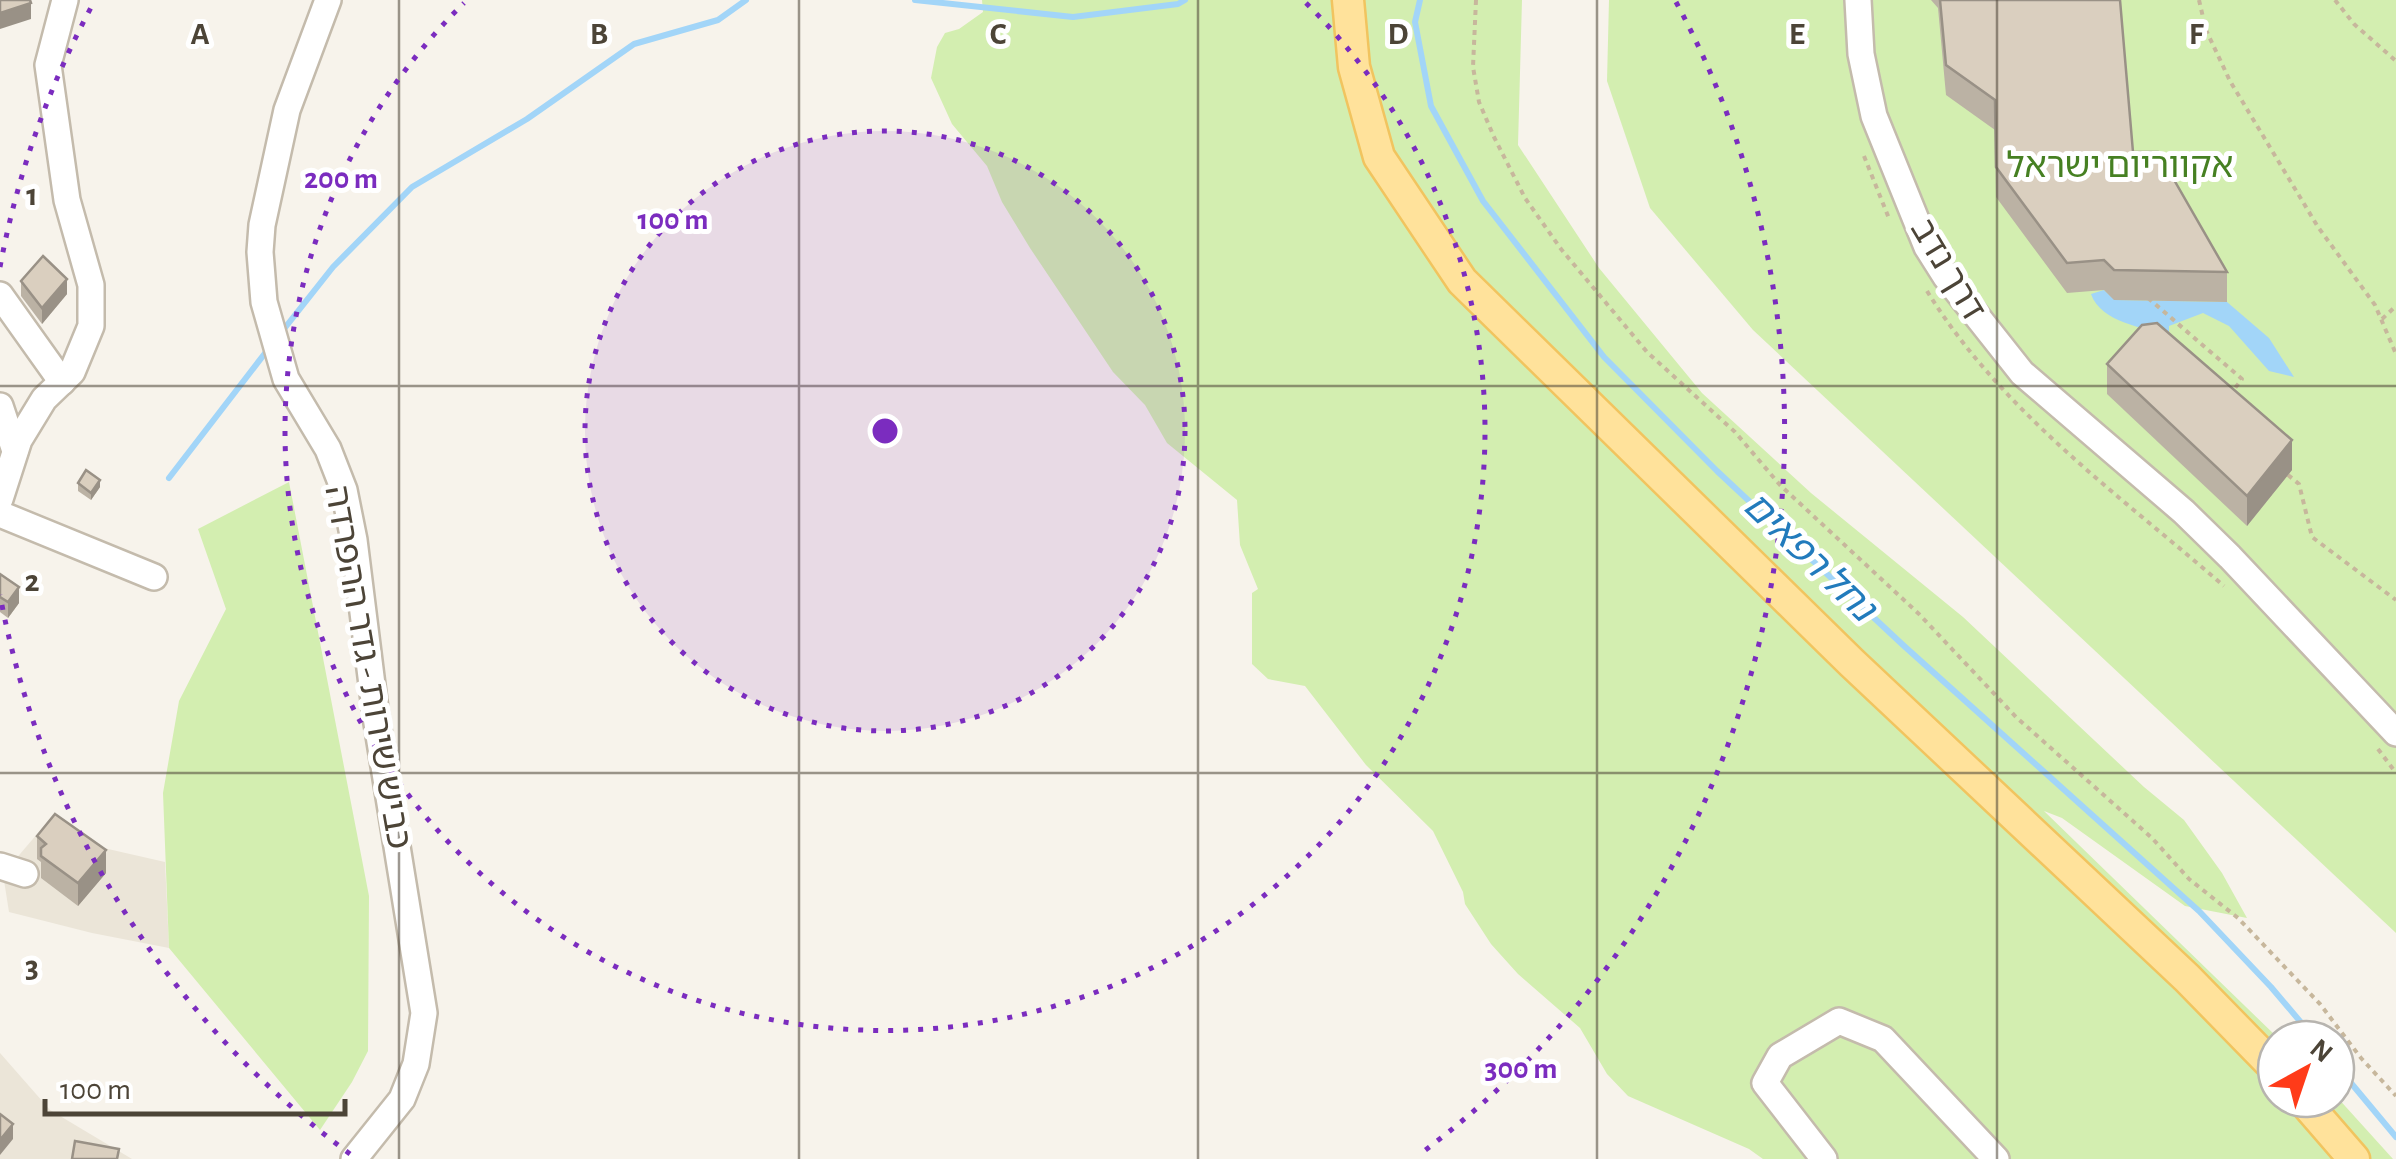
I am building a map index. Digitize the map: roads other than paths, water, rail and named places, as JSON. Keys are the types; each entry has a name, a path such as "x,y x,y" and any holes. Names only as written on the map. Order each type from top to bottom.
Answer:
{"main road":[{"path":"1348,0 1354,66 1379,157 1462,281 1852,663 2187,978 2256,1049"},
{"path":"2319,1119 2354,1159"}],"street":[{"path":"0,499 8,462 44,399 72,372 91,326 92,285 67,200 48,65 64,0"},
{"name":"כביש שירות - גדר ההפרדה","path":"328,0 287,110 262,225 260,252 264,302 286,378 328,449 344,490 424,1013 416,1064 402,1100 354,1159"},
{"name":"דרך נדב","path":"1858,0 1862,54 1874,116 1927,246 1974,316 2022,373 2184,512 2396,733"},
{"path":"0,294 62,382"},
{"path":"0,406 8,462"},
{"path":"0,514 154,576"},
{"path":"1824,1159 1766,1083 1780,1056 1838,1021 1883,1039 1996,1159"}],"water":[{"path":"2104,290 2115,300 2227,302 2269,338 2294,377 2269,371 2229,326 2203,313 2169,326 2169,336 2113,318 2096,304 2091,294"}],"waterway":[{"path":"280,334 333,267 412,187 527,119 634,44 718,20 746,0"},
{"path":"915,0 1073,17 1185,0"},
{"name":"נחל רפאים","path":"1420,0 1415,22 1431,106 1483,201 1604,357 1717,471 1903,645 2199,911 2298,1019"},
{"path":"169,478 269,348"},
{"name":"נחל רפאים","path":"2356,1089 2396,1137"}],"park label":[{"name":"אקווריום ישראל","path":"2120,165"}]}
